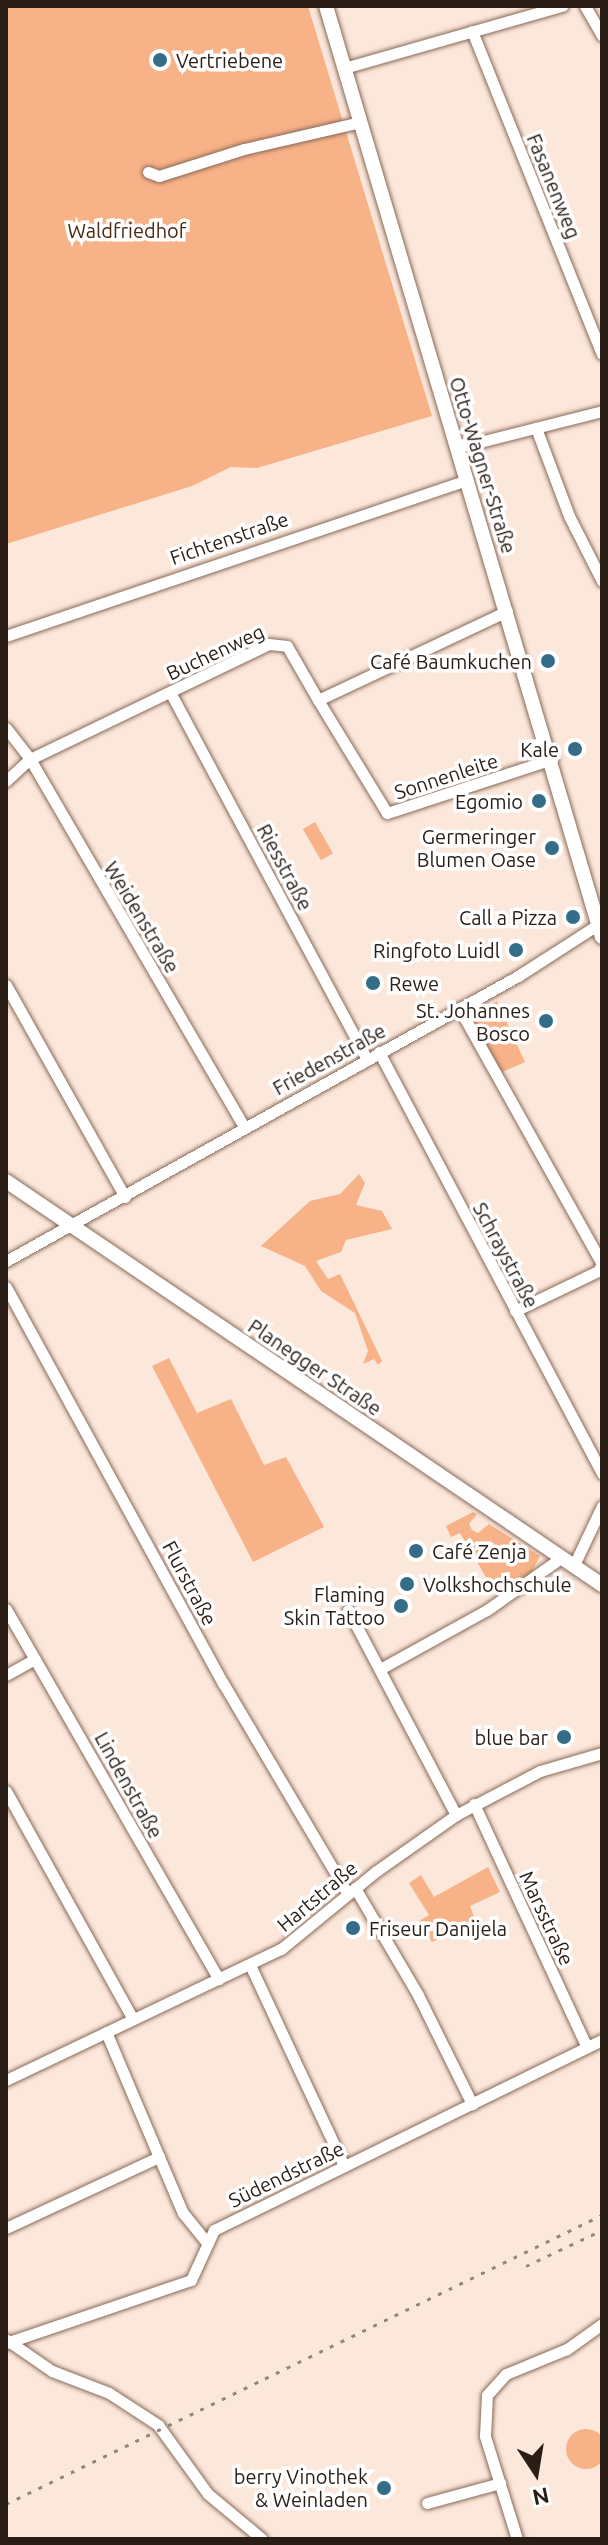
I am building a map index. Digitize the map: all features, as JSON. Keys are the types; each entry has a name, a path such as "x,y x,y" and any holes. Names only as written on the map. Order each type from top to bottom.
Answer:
{"street":[{"name":"Otto-Wagner-Straße","path":"326,6 601,928"},
{"path":"344,68 562,6"},
{"path":"585,6 602,36"},
{"name":"Fasanenweg","path":"472,31 602,354"},
{"path":"148,172 159,176 244,149 360,122"},
{"path":"456,448 602,411"},
{"path":"536,428 568,513 602,581"},
{"name":"Fichtenstraße","path":"6,636 467,480"},
{"path":"318,700 507,611"},
{"name":"Buchenweg","path":"6,781 30,759 282,642 318,700"},
{"name":"Riesstraße","path":"170,692 367,1059"},
{"name":"Sonnenleite","path":"318,700 387,813 552,759"},
{"name":"Weidenstraße","path":"6,728 30,759 244,1127"},
{"name":"Friedenstraße","path":"6,1261 601,928"},
{"path":"6,985 125,1197"},
{"path":"459,1008 505,1100 602,1264 598,1271 515,1311"},
{"name":"Schraystraße","path":"379,1052 602,1474"},
{"name":"Planegger Straße","path":"6,1181 602,1585"},
{"name":"Flurstraße","path":"6,1287 227,1690 418,1995 472,2104"},
{"path":"380,1669 568,1561 602,1506"},
{"name":"Lindenstraße","path":"6,1609 219,1979"},
{"path":"348,1610 456,1815"},
{"path":"6,1675 35,1659"},
{"name":"Hartstraße","path":"6,2080 250,1965 293,1941 352,1891 474,1804 540,1771 602,1753"},
{"path":"6,1791 133,2019"},
{"name":"Marsstraße","path":"474,1804 587,2047"},
{"path":"250,1965 344,2166"},
{"path":"7,2342 191,2280 205,2240 183,2213 106,2032"},
{"name":"Südendstraße","path":"205,2240 214,2230 602,2040"},
{"path":"6,2228 159,2157"},
{"path":"517,2539 483,2424 490,2389 506,2374 567,2349 602,2324"},
{"path":"7,2342 52,2371 109,2393 158,2425 208,2494 262,2539"},
{"path":"427,2503 500,2483"}],"green space":[{"name":"Waldfriedhof","path":"6,6 308,6 432,416 257,468 231,467 192,486 6,544"},
{"path":"315,822 333,853 321,860 303,829"},
{"path":"497,1001 525,1062 502,1072 470,1017"},
{"path":"359,1174 365,1183 356,1205 382,1211 392,1229 346,1240 341,1252 316,1261 328,1279 340,1274 382,1361 378,1365 374,1359 363,1364 368,1351 355,1313 321,1291 305,1266 261,1246 310,1201 340,1194"},
{"path":"169,1358 197,1413 231,1399 264,1465 286,1457 324,1527 253,1562 152,1366"},
{"path":"473,1512 477,1514 469,1524 472,1530 478,1533 489,1524 540,1556 530,1575 497,1596 460,1533 451,1537 446,1526"},
{"path":"488,1867 500,1892 470,1906 476,1922 432,1942 419,1921 429,1915 409,1883 421,1875 434,1897"},
{"path":"586,2429 600,2435 606,2449 600,2463 586,2469 572,2463 566,2449 572,2435"}],"railway":[{"path":"6,2504 602,2215"},
{"path":"526,2266 602,2230"}],"place":[{"name":"Vertriebene","path":"160,60"},
{"name":"Café Baumkuchen","path":"548,661"},
{"name":"Kale","path":"575,749"},
{"name":"Egomio","path":"539,801"},
{"name":"Germeringer Blumen Oase","path":"552,848"},
{"name":"Call a Pizza","path":"573,917"},
{"name":"Ringfoto Luidl","path":"516,950"},
{"name":"Rewe","path":"373,983"},
{"name":"St. Johannes Bosco","path":"546,1021"},
{"name":"Café Zenja","path":"416,1551"},
{"name":"Volkshochschule","path":"407,1584"},
{"name":"Flaming Skin Tattoo","path":"401,1606"},
{"name":"blue bar","path":"564,1737"},
{"name":"Friseur Danijela","path":"353,1928"},
{"name":"berry Vinothek & Weinladen","path":"384,2488"}]}
